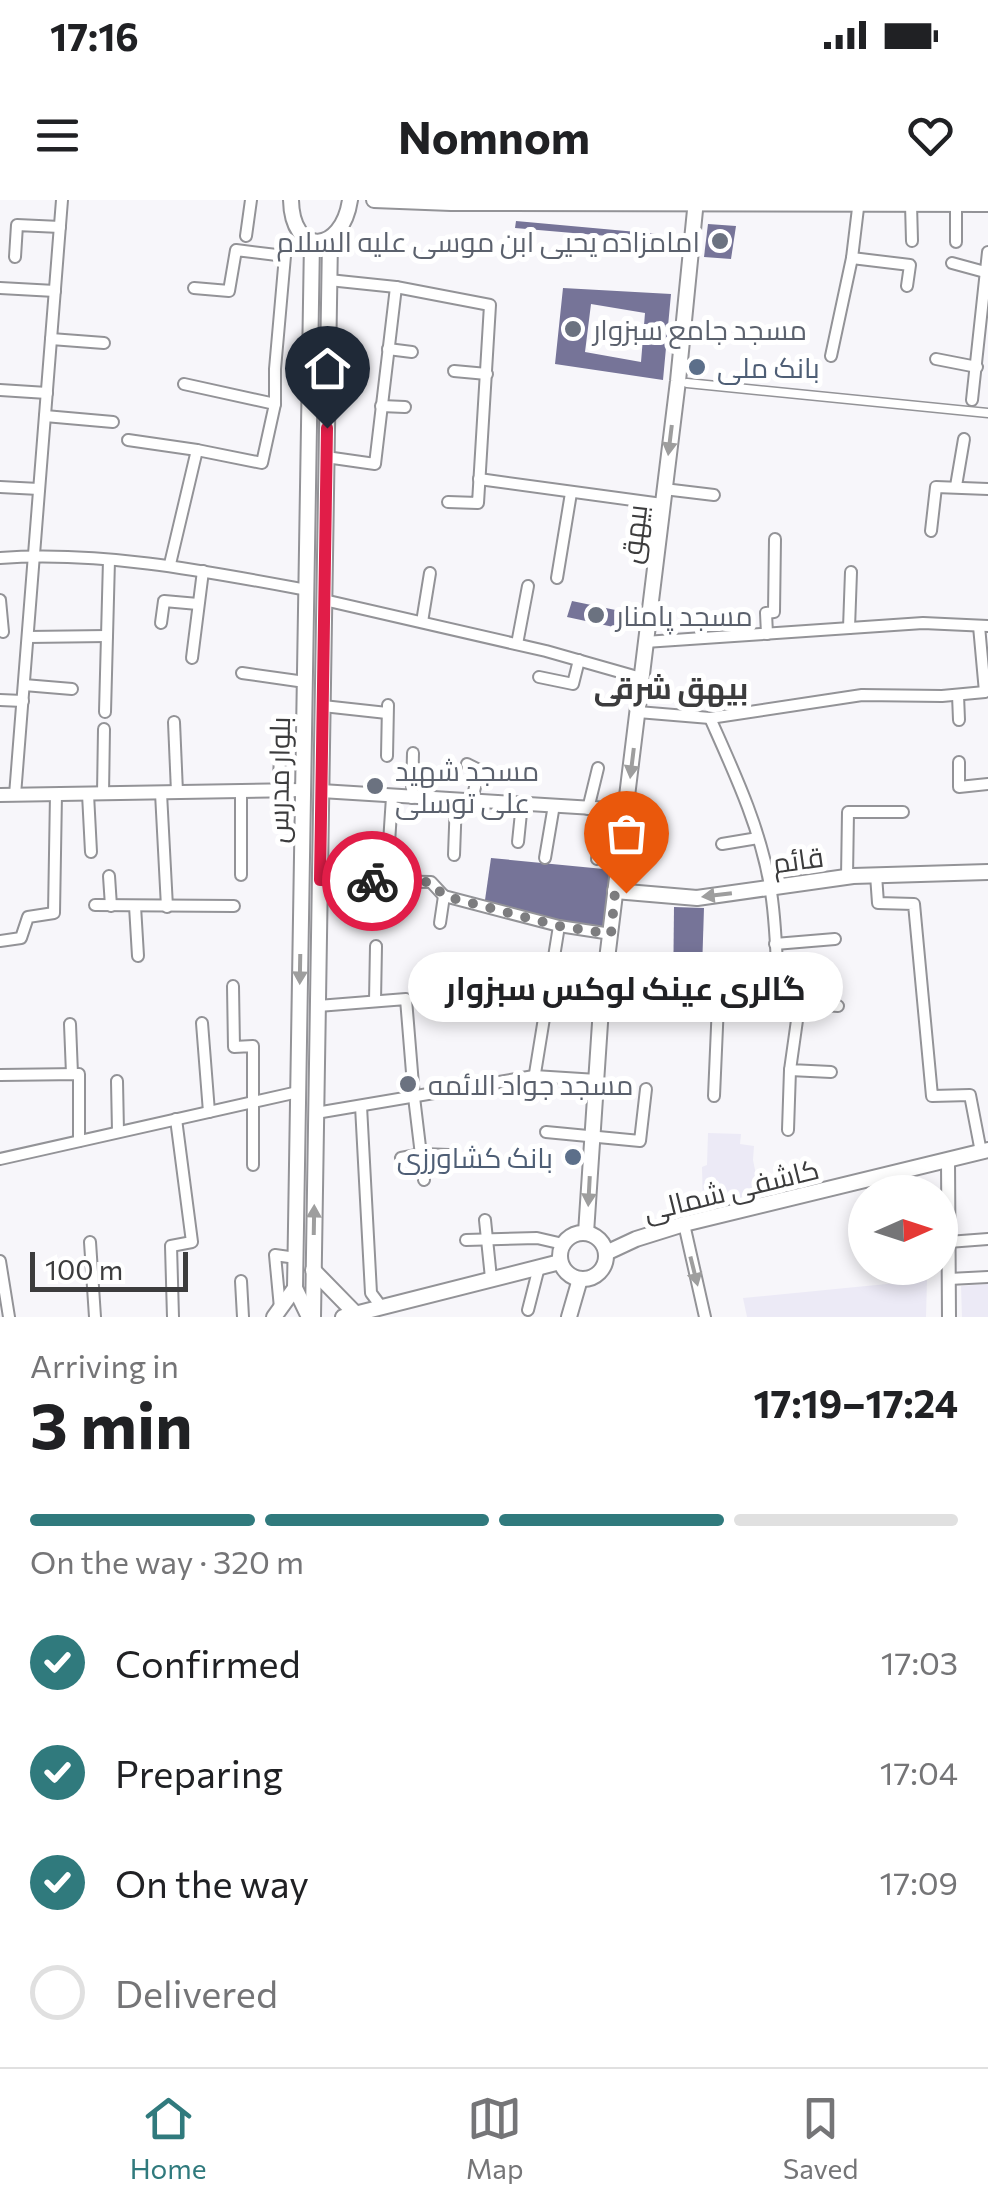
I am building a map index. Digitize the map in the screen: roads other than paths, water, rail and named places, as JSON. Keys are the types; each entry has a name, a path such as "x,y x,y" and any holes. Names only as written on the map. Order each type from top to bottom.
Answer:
{"main road":[{"path":"291,200 296,229 312,241 330,240 345,223 350,200"},
{"path":"374,200 988,204"},
{"name":"بیهق","path":"586,1233 601,1008 666,494 696,202"},
{"name":"بلوار مدرس","path":"310,1317 314,1270 330,240"},
{"name":"بلوار مدرس","path":"310,1317 295,1288 312,241"},
{"path":"305,675 323,668"},
{"name":"قائم","path":"615,892 697,898 847,877 988,872"},
{"path":"301,922 319,922"},
{"name":"کاشفی شمالی","path":"606,1253 684,1224 984,1151"},
{"path":"586,1233 598,1238 606,1253 601,1271 580,1279 568,1273 560,1262 563,1244 573,1235 586,1233"},
{"path":"314,1270 352,1316 380,1305 560,1262"},
{"path":"569,1317 580,1279"},
{"path":"277,1313 295,1288"}],"street":[{"path":"15,795 62,200"},
{"path":"246,236 251,200"},
{"path":"831,356 852,258 858,202"},
{"path":"912,204 912,241"},
{"path":"956,204 956,242"},
{"path":"15,257 17,225 60,227"},
{"path":"194,288 228,291 236,250 312,258"},
{"path":"128,440 262,463 275,404 285,256"},
{"path":"852,258 910,265 907,286"},
{"path":"952,263 987,262 983,352 972,400"},
{"path":"329,280 396,287 490,305 478,503 448,502"},
{"path":"326,457 375,464 396,287"},
{"path":"0,288 55,291"},
{"path":"51,339 104,343"},
{"path":"388,350 412,352"},
{"path":"936,359 978,367"},
{"path":"454,371 487,374"},
{"path":"687,383 988,413"},
{"path":"184,384 275,404"},
{"path":"0,390 47,393"},
{"path":"382,406 405,407"},
{"path":"45,416 113,422"},
{"path":"956,486 964,439"},
{"path":"170,564 197,450"},
{"path":"479,479 571,493 714,495"},
{"path":"0,487 39,489"},
{"path":"931,530 936,487 988,488"},
{"path":"557,578 571,493"},
{"path":"767,634 766,613 774,612 775,539"},
{"path":"0,558 34,556 170,564 306,590"},
{"path":"105,712 109,560"},
{"path":"192,658 203,570"},
{"path":"849,628 851,572"},
{"path":"422,622 430,573"},
{"path":"517,644 528,586"},
{"path":"0,600 3,632"},
{"path":"324,600 546,651 641,678"},
{"path":"161,622 164,602 198,604"},
{"path":"638,712 710,718 862,695 984,692 984,626 923,622 645,642"},
{"path":"28,637 107,636"},
{"path":"539,677 573,684 579,660"},
{"path":"242,673 305,675"},
{"path":"24,686 72,689"},
{"path":"958,695 959,720"},
{"path":"0,700 23,701"},
{"path":"322,706 388,709 388,756"},
{"path":"710,718 758,838 771,888 779,1002"},
{"path":"174,722 177,792"},
{"path":"278,790 282,728"},
{"path":"91,852 104,729"},
{"path":"412,798 414,754"},
{"path":"958,762 959,787 988,784"},
{"path":"467,764 478,770 472,800"},
{"path":"588,809 598,768"},
{"path":"0,795 304,790"},
{"path":"241,791 241,875"},
{"path":"321,791 626,810"},
{"path":"161,792 167,907"},
{"path":"0,941 22,938 28,916 54,913 56,794"},
{"path":"388,858 392,798"},
{"path":"454,854 456,800"},
{"path":"518,842 522,803"},
{"path":"545,858 554,805"},
{"path":"597,859 604,810"},
{"path":"847,877 848,812 902,812"},
{"path":"722,844 758,838"},
{"path":"876,875 878,903 914,904 932,1096 970,1096 984,1151"},
{"path":"110,876 110,906"},
{"path":"320,880 431,882 444,896 559,926 611,934"},
{"path":"440,923 444,896"},
{"path":"95,905 234,906"},
{"path":"135,906 138,956"},
{"path":"532,1092 559,926"},
{"path":"775,944 835,939"},
{"path":"375,1001 376,946"},
{"path":"232,986 234,1047 252,1046 252,1164"},
{"path":"318,1006 406,999 424,1180"},
{"path":"566,1003 601,1008 612,1002 653,1007 779,1002 838,1006"},
{"path":"714,1096 718,1004"},
{"path":"788,1130 790,1070 799,1006"},
{"path":"202,1023 209,1112"},
{"path":"70,1024 72,1074"},
{"path":"790,1070 831,1072"},
{"path":"0,1074 80,1074 80,1141"},
{"path":"316,1113 534,1076 597,1080"},
{"path":"117,1081 118,1132"},
{"path":"546,1132 640,1141 646,1089"},
{"path":"0,1159 298,1092"},
{"path":"361,1106 371,1293 380,1305"},
{"path":"173,1317 172,1246 192,1242 176,1119"},
{"path":"401,1158 422,1154 450,1156"},
{"path":"948,1161 948,1175"},
{"path":"484,1220 491,1278"},
{"path":"684,1224 705,1317"},
{"path":"466,1240 537,1238 563,1244"},
{"path":"958,1241 988,1239"},
{"path":"90,1242 95,1317"},
{"path":"277,1313 274,1255 296,1258"},
{"path":"0,1261 8,1317"},
{"path":"528,1310 539,1267"},
{"path":"958,1279 988,1277"},
{"path":"241,1281 243,1317"},
{"path":"949,1285 949,1317"}],"place":[{"name":"امامزاده یحیی ابن موسی علیه السلام","path":"720,241"},
{"name":"مسجد جامع سبزوار","path":"573,329"},
{"name":"بانک ملی","path":"697,367"},
{"name":"مسجد پامنار","path":"596,615"},
{"name":"مسجد شهید علی توسلی","path":"375,786"},
{"name":"گالری عینک لوکس سبزوار","path":"626,893"},
{"name":"مسجد جواد الائمه","path":"408,1084"},
{"name":"بانک کشاورزی","path":"573,1157"}],"district":[{"name":"بیهق شرقی","path":"671,686"}]}
